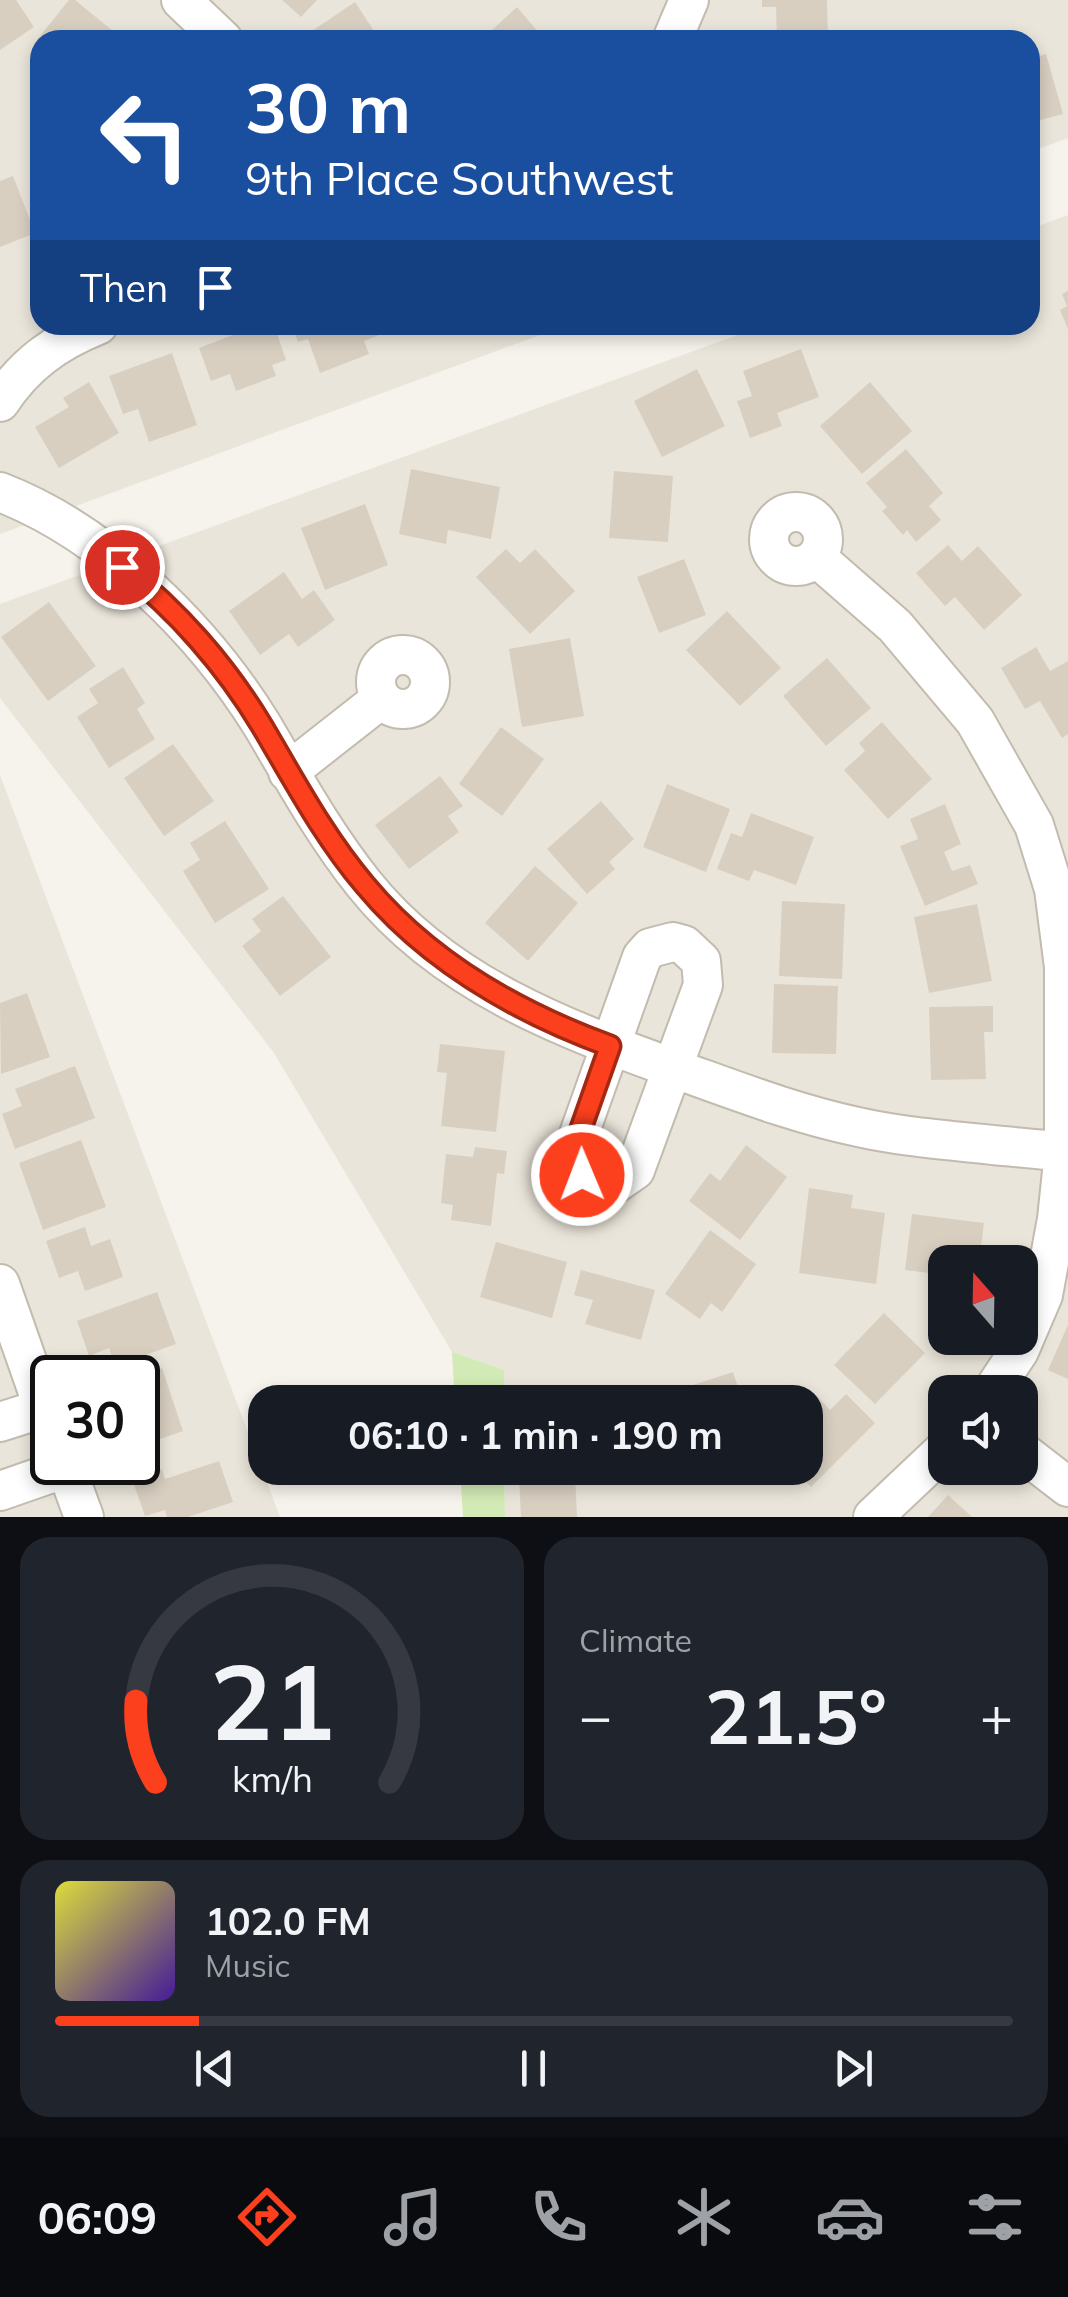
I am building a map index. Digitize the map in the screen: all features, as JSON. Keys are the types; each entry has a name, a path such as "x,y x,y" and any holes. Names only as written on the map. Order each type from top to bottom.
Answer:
{"street":[{"path":"182,0 213,30"},
{"path":"676,30 689,0"},
{"path":"0,402 26,368 48,348 76,335"},
{"path":"0,492 102,551 156,596 223,670 365,886 410,932 455,969 577,1034 803,1113 910,1137 1066,1152"},
{"path":"816,557 895,626 976,721 1034,825 1054,888 1064,968 1066,1152 1043,1295 1019,1351 1003,1375"},
{"path":"288,772 381,699"},
{"path":"661,943 684,945 701,961 703,985 659,1063 634,1170 615,1184 592,1182 575,1165 572,1154 642,956 661,943"},
{"path":"0,1284 30,1369"},
{"path":"0,1422 30,1421"},
{"path":"1038,1464 1068,1488"},
{"path":"873,1517 928,1465"},
{"path":"0,1491 30,1479"},
{"path":"72,1485 84,1517"}],"shaded area":[{"path":"0,0 1068,0 1068,138 1040,148 1040,30 30,30 30,335 540,335 0,534"},
{"path":"1068,215 1068,1517 505,1517 504,1485 823,1485 823,1385 503,1385 503,1370 452,1352 274,1053 0,698 0,604 738,335 1040,335 1040,225"},
{"path":"0,775 248,1432 248,1485 268,1485 280,1517 0,1517"}],"green space":[{"path":"452,1352 504,1370 504,1385 454,1385"},
{"path":"461,1485 504,1485 505,1517 463,1517"}],"building":[{"path":"0,0 16,0 34,27 0,50"},
{"path":"69,0 75,0 112,30 45,30"},
{"path":"282,0 317,0 301,17"},
{"path":"762,0 827,0 828,30 777,30 776,7 762,7"},
{"path":"355,2 373,30 313,30"},
{"path":"517,7 537,30 492,30"},
{"path":"1046,54 1063,114 1040,120 1040,56"},
{"path":"13,176 30,220 30,235 0,247 0,181"},
{"path":"1068,291 1068,329 1060,310 1067,306 1062,294"},
{"path":"233,335 277,335 286,360 272,365 276,376 236,391 230,374 211,381 199,348"},
{"path":"296,335 379,335 364,341 369,354 320,373 308,339 298,342"},
{"path":"801,349 819,397 777,413 782,426 750,438 737,401 752,396 743,371"},
{"path":"172,353 197,425 149,442 138,409 123,414 109,376"},
{"path":"697,369 725,426 662,457 634,401"},
{"path":"89,382 119,433 59,468 35,427 69,407 63,398"},
{"path":"870,382 912,431 862,474 820,426"},
{"path":"906,449 943,493 929,506 941,520 916,542 907,530 903,535 882,511 887,507 866,483"},
{"path":"411,469 500,487 491,539 448,530 446,544 399,534"},
{"path":"614,471 673,476 668,542 609,538"},
{"path":"365,504 388,565 325,590 301,528"},
{"path":"948,545 962,561 978,546 1022,595 984,630 955,597 945,606 916,573"},
{"path":"506,549 520,563 535,549 575,591 530,634 476,577"},
{"path":"684,559 706,615 659,633 637,577"},
{"path":"284,572 302,599 314,590 335,620 298,647 289,634 260,655 229,611"},
{"path":"49,602 96,666 48,701 1,637"},
{"path":"727,611 781,668 740,706 686,650"},
{"path":"570,638 584,716 522,727 509,649"},
{"path":"1036,647 1050,671 1068,661 1068,734 1062,738 1040,701 1025,709 1001,668"},
{"path":"827,658 871,708 826,746 783,696"},
{"path":"123,667 145,703 137,709 155,739 109,768 77,717 98,703 89,689"},
{"path":"882,722 932,779 888,819 844,770 865,751 859,743"},
{"path":"501,727 544,759 502,816 459,784"},
{"path":"173,744 214,801 164,836 124,778"},
{"path":"440,776 463,806 448,816 459,832 409,869 375,825"},
{"path":"667,784 730,809 706,872 643,847"},
{"path":"601,801 634,839 609,862 615,869 587,894 547,849"},
{"path":"945,804 961,844 944,852 952,871 970,865 978,884 925,906 900,846 918,839 910,819"},
{"path":"751,813 814,837 796,885 754,870 749,881 717,869 731,833 742,837"},
{"path":"225,821 269,889 215,923 183,871 200,860 190,843"},
{"path":"535,866 578,903 528,961 485,923"},
{"path":"283,896 331,957 280,996 242,946 261,931 252,919"},
{"path":"782,901 845,904 842,979 779,976"},
{"path":"977,904 992,981 929,993 914,917"},
{"path":"774,984 838,986 836,1054 772,1053"},
{"path":"27,993 50,1057 1,1074 0,1003"},
{"path":"993,1006 993,1032 984,1032 986,1079 931,1080 929,1007"},
{"path":"440,1044 505,1051 496,1132 441,1126 447,1073 437,1072"},
{"path":"75,1066 95,1118 15,1149 2,1114 22,1106 15,1089"},
{"path":"81,1140 106,1207 43,1230 19,1163"},
{"path":"746,1145 787,1177 740,1240 689,1201 710,1173 720,1181"},
{"path":"475,1147 507,1151 504,1174 497,1173 491,1226 451,1220 453,1205 441,1203 446,1154 473,1157"},
{"path":"809,1188 853,1195 851,1208 885,1213 876,1284 799,1273"},
{"path":"912,1214 984,1223 981,1245 928,1245 928,1273 905,1270"},
{"path":"85,1227 91,1246 110,1239 123,1277 85,1291 78,1271 59,1278 46,1241"},
{"path":"710,1230 756,1264 722,1312 711,1303 700,1319 665,1294"},
{"path":"496,1242 567,1262 552,1318 480,1297"},
{"path":"581,1270 655,1290 641,1340 585,1324 593,1300 574,1295"},
{"path":"157,1292 176,1344 146,1355 111,1355 109,1348 89,1355 77,1321"},
{"path":"884,1313 925,1353 875,1404 834,1365"},
{"path":"1068,1325 1068,1379 1048,1370"},
{"path":"160,1369 183,1431 160,1439"},
{"path":"733,1372 737,1385 693,1385"},
{"path":"846,1394 875,1423 823,1475 823,1402 830,1410"},
{"path":"219,1461 233,1502 188,1517 167,1517 165,1510 145,1516 134,1485 160,1485 162,1469 165,1479"},
{"path":"519,1485 576,1485 577,1517 521,1517"},
{"path":"948,1495 972,1517 928,1517"}],"route":[{"path":"122,567 182,621 223,670 322,826 365,886 410,932 455,969 502,997 610,1046 572,1154 582,1175"}]}
